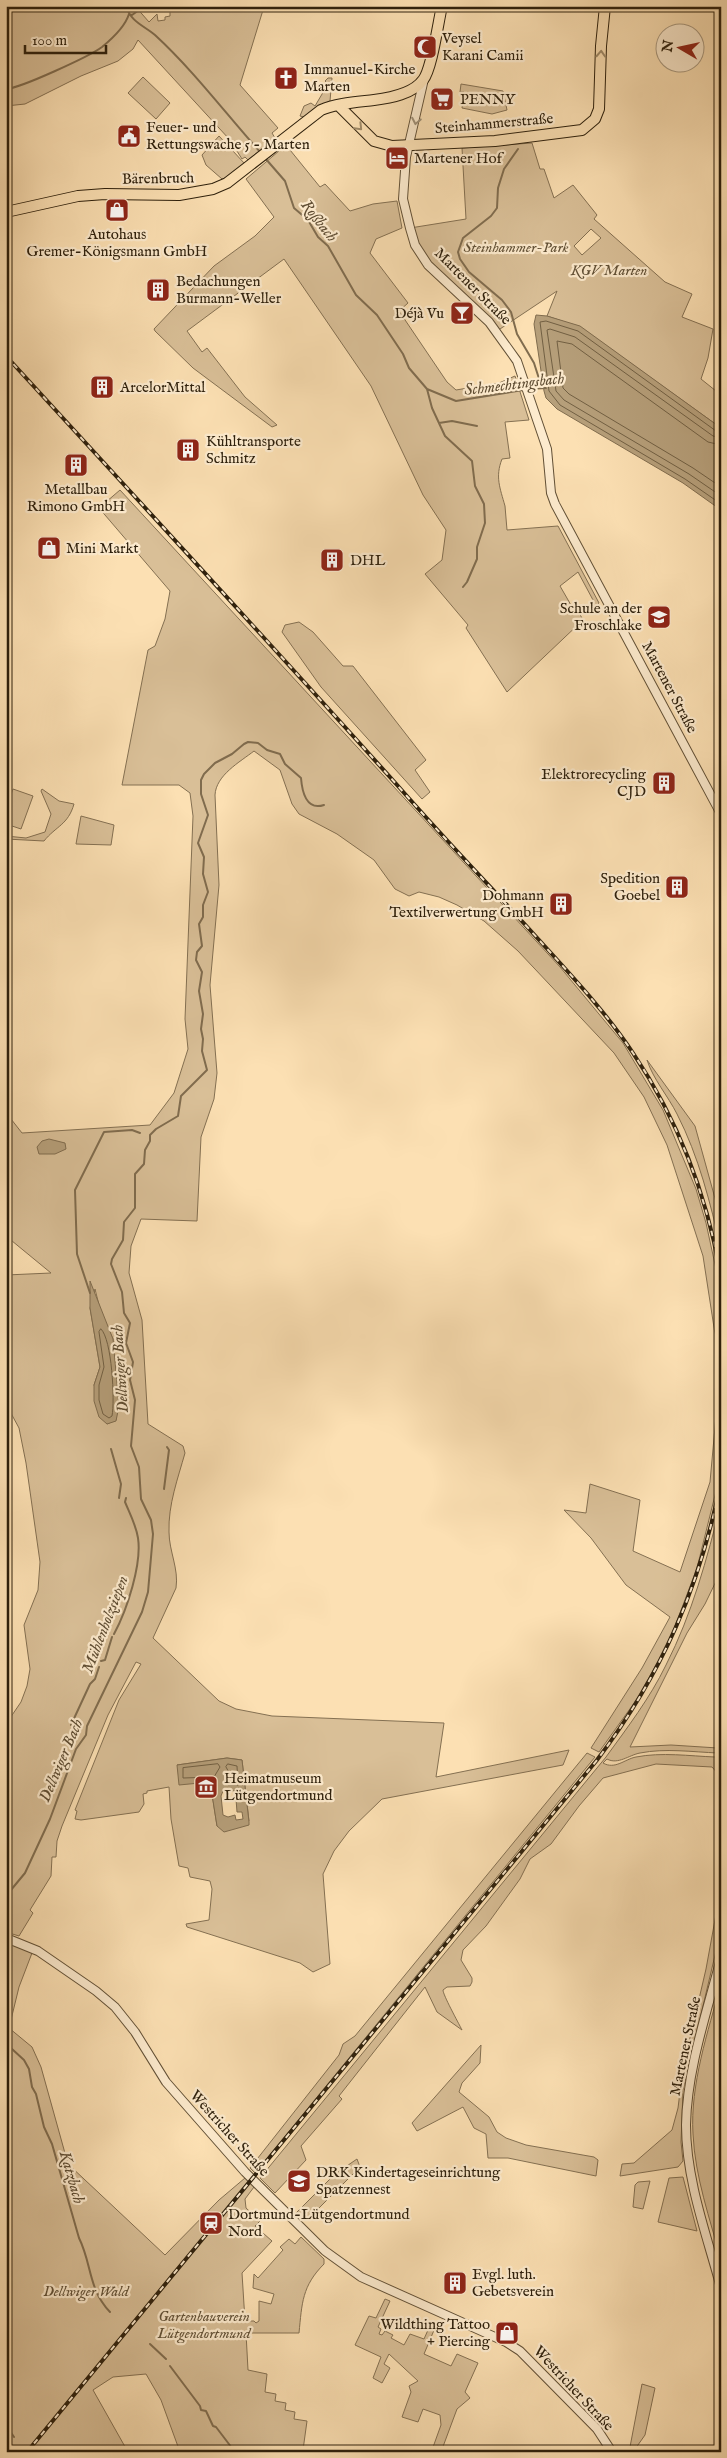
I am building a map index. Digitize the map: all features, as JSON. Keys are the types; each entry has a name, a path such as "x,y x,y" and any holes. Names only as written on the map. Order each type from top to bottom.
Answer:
{"main road":[{"name":"Martener Straße","path":"425,78 442,6"},
{"name":"Steinhammerstraße","path":"338,105 376,143 392,146 495,141 582,130 595,120 600,102 601,47 605,6"},
{"name":"Bärenbruch","path":"6,212 78,196 106,194 179,195 213,189 227,183 318,112 338,105 387,99 404,93 425,78"},
{"name":"Bärenbruch","path":"404,93 420,95"}],"street":[{"name":"Martener Straße","path":"425,78 409,145 403,199 415,245 428,265 497,331 518,361 547,449 551,493 555,504 721,814"},
{"name":"Westricher Straße","path":"6,1938 38,1951 96,1991 115,2007 135,2032 166,2082 245,2172 325,2251 361,2276 506,2342 520,2352 597,2429 612,2452"},
{"name":"Martener Straße","path":"721,1958 691,2080 686,2126 690,2169 721,2288"}],"green space":[{"path":"6,6 135,6 149,22 157,14 158,21 165,20 165,17 170,16 170,6 281,6 263,10 240,85 278,128 272,133 275,138 248,160 245,157 242,159 230,140 138,40 133,49 118,61 81,76 25,104 6,106"},
{"path":"143,77 170,103 156,119 128,93"},
{"path":"328,78 332,78 330,101 315,108 304,117 300,116 304,106 311,103 315,106 328,84 325,81"},
{"path":"461,84 503,91 507,110 492,114 462,108 464,92 460,92"},
{"path":"219,136 245,164 231,176 222,179 206,165 202,155"},
{"path":"532,143 540,169 544,169 554,198 573,185 597,215 594,219 665,282 692,294 682,317 713,329 708,358 701,379 721,395 721,428 580,327 547,316 557,291 497,331 428,265 410,228 466,219 462,148","holes":["591,229 601,238 582,255 574,246"]},
{"path":"286,145 320,187 325,184 350,211 373,204 397,201 402,228 376,239 370,253 408,303 399,311 447,382 456,390 499,383 515,376 529,420 505,422 510,458 502,459 499,477 505,506 507,530 558,526 599,603 594,608 590,605 593,600 578,572 560,586 575,612 577,609 583,620 507,692 466,628 468,625 425,574 442,560 446,530 423,495 371,386 284,259 187,331 202,352 207,348 245,397 277,425 272,427 193,368 154,329 214,266 255,236 274,217 246,179"},
{"path":"120,490 560,967 623,1043 663,1110 696,1189 706,1223 721,1292 720,1475 697,1568 669,1642 637,1699 599,1752 591,1748 642,1668 670,1617 626,1585 591,1538 564,1510 586,1513 590,1484 640,1500 633,1551 680,1572 710,1482 716,1416 715,1334 703,1256 667,1145 644,1097 614,1053 518,951 484,921 439,897 419,892 409,896 395,889 374,860 337,834 299,814 292,804 280,770 254,751 224,775 216,788 215,795 219,885 210,985 217,1073 214,1099 201,1137 197,1221 141,1219 131,1246 129,1273 142,1320 148,1424 183,1446 185,1453 174,1492 169,1522 169,1539 177,1581 176,1588 153,1638 219,1701 236,1709 272,1716 444,1723 436,1777 569,1750 563,1765 382,1799 349,1831 334,1851 323,1874 330,1964 313,1972 300,1963 187,1927 186,1924 209,1920 212,1889 210,1881 190,1877 188,1868 179,1866 171,1819 169,1787 147,1791 147,1793 143,1794 144,1804 139,1812 81,1820 75,1819 77,1811 75,1810 119,1700 141,1664 136,1662 108,1715 62,1826 57,1841 56,1857 52,1857 51,1876 30,1910 33,1913 19,1936 6,1932 6,1724 21,1702 27,1686 30,1669 24,1625 38,1590 40,1562 19,1428 6,1404 6,1275 51,1273 6,1236 6,1125 11,1119 22,1133 150,1125 174,1093 188,1049 185,1019 193,816 190,793 179,785 122,785 148,650 155,646 165,619 170,591 99,508","holes":["95,1289 101,1313 113,1339 116,1420 107,1424 94,1385 100,1367 90,1308","227,1758 242,1760 249,1821 217,1826 210,1781 177,1765"]},
{"path":"299,622 313,632 343,666 353,666 426,760 415,770 430,792 422,799 321,687 282,632 285,625"},
{"path":"13,789 33,796 21,829 6,824 6,808"},
{"path":"42,789 59,801 74,804 68,817 44,841 6,839 6,836 26,838 45,832 51,814 41,791"},
{"path":"81,816 114,825 111,845 76,844"},
{"path":"647,1060 695,1126 721,1220 721,1249 708,1197 692,1147 677,1114 653,1074"},
{"path":"721,1503 721,1571 705,1604 687,1633 630,1747 671,1745 718,1748 717,1709 721,1673 721,1751 718,1753 659,1751 636,1754 615,1761 607,1759 603,1763 616,1765 636,1757 656,1755 715,1757 721,1760 721,1794 720,1776 712,1767 656,1764 603,1778 579,1806 551,1844 530,1859 520,1879 486,1926 463,1950 461,1960 472,1978 470,1986 447,1987 443,1990 462,2030 437,2012 425,1987 339,2096 342,2099 301,2146 306,2160 275,2193 260,2178 606,1757 646,1701 660,1677 684,1626 704,1565"},
{"path":"587,1753 595,1757 255,2173 250,2168 339,2055 343,2044 355,2036"},
{"path":"721,1887 721,1930 683,2090 681,2142 683,2161 678,2167 620,2176 622,2164 634,2163 672,2130 678,2108 683,2068 706,1969"},
{"name":"Dellwiger Wald","path":"6,1941 24,1947 32,1953 19,1987 9,2028 32,2047 41,2067 68,2164 165,2255 219,2200 245,2178 254,2187 245,2199 246,2208 260,2221 255,2226 272,2241 242,2273 245,2321 254,2321 256,2323 259,2321 259,2301 271,2304 274,2294 253,2288 254,2274 258,2278 283,2250 280,2247 289,2239 295,2244 301,2237 324,2259 324,2264 311,2280 304,2296 299,2333 246,2333 248,2370 267,2374 265,2392 276,2394 275,2401 286,2403 285,2410 295,2412 294,2419 307,2421 303,2450 309,2452 180,2452 161,2400 146,2374 113,2377 93,2390 128,2452 6,2452"},
{"path":"721,1984 721,2260 697,2166 694,2150 693,2115 694,2096 701,2058"},
{"path":"481,2045 480,2063 462,2083 459,2092 489,2117 497,2132 506,2138 526,2145 594,2157 598,2160 596,2176 508,2158 488,2158 486,2134 474,2128 463,2107 417,2131 412,2123"},
{"path":"357,2159 360,2167 311,2216 305,2220 296,2213 335,2174"},
{"path":"683,2177 697,2231 658,2222 669,2178"},
{"path":"650,2181 643,2209 633,2207 635,2185 638,2182"},
{"path":"385,2299 390,2301 378,2327 381,2329 379,2334 382,2335 385,2331 393,2335 391,2338 404,2345 410,2334 424,2339 432,2321 437,2323 424,2354 451,2366 457,2354 478,2363 465,2392 470,2398 457,2409 441,2452 432,2450 441,2425 440,2415 423,2409 418,2422 402,2417 411,2392 409,2386 418,2381 389,2354 384,2364 390,2368 382,2383 373,2378 381,2357 355,2345 369,2316 376,2318"},
{"path":"642,2384 655,2388 645,2435 633,2452 623,2452 624,2449 630,2447"}],"water":[{"path":"536,315 547,316 580,326 721,428 721,510 683,483 557,409 546,398 534,324"},
{"path":"49,1139 65,1143 66,1149 55,1154 39,1154 37,1147 42,1141"},
{"path":"90,1281 113,1339 119,1406 116,1421 107,1424 99,1417 94,1401 94,1385 100,1367 90,1308"},
{"path":"227,1758 242,1760 249,1825 224,1832 217,1826 210,1782 179,1785 177,1765","holes":["223,1791 238,1791 238,1798 236,1799 237,1812 242,1812 243,1819 236,1820 235,1815 228,1817 223,1815 221,1796"]}],"waterway":[{"name":"Roßbach","path":"126,6 134,20 155,35 183,63 261,153"},
{"path":"129,14 132,15 139,10"},
{"path":"6,89 40,78 102,47 118,32 129,14"},
{"path":"518,149 504,169 498,188 497,208 491,216 463,238 458,252 460,259 469,272 502,300 511,312 517,334 534,363 542,388"},
{"name":"Roßbach","path":"265,158 285,181 294,208 308,220 318,237 328,246 356,295 377,315 403,354 409,368 427,389 456,401 523,390"},
{"name":"Schmechtingsbach","path":"528,389 546,388"},
{"name":"Dellwiger Bach","path":"427,389 432,408 445,436 472,461 475,486 484,504 485,523 477,547 477,559 463,587"},
{"path":"439,423 452,421 477,426"},
{"name":"Dellwiger Bach","path":"6,1896 25,1873 50,1819 76,1749 86,1735 87,1726 142,1612 148,1592 153,1534 151,1520 141,1499 139,1467 131,1446 135,1400 130,1380 133,1362 126,1343 130,1323 124,1313 122,1292 111,1264 123,1240 124,1222 135,1208 135,1174 144,1164 145,1150 150,1141 150,1135 156,1129 178,1116 181,1096 207,1070 202,1051 203,1039 201,1029 203,1014 199,991 202,972 196,960 197,952 202,946 199,924 203,917 203,905 208,892 203,874 204,857 198,843 208,815 201,794 201,780 215,763 232,754 244,744 248,742 258,743 267,750 280,754 285,764 301,778 302,789 309,803 318,806 324,805"},
{"path":"90,1293 77,1254 75,1190 104,1132 132,1130 140,1133"},
{"name":"Dellwiger Bach","path":"164,1489 169,1450 167,1447"},
{"path":"111,1449 121,1484 119,1498"},
{"name":"Mühlenholzsiepen","path":"114,1634 124,1613 138,1561 138,1538 125,1502 126,1498"},
{"name":"Mühlenholzsiepen","path":"101,1661 105,1660 112,1637"},
{"name":"Mühlenholzsiepen","path":"71,1725 90,1684 95,1679 99,1667"},
{"name":"Katzbach","path":"12,2049 24,2060 29,2069 32,2087 36,2094 44,2127 52,2144 94,2285 110,2312"},
{"name":"Katzbach","path":"150,2344 166,2359"},
{"name":"Katzbach","path":"170,2366 201,2410 206,2411 213,2426 216,2427 235,2452"},
{"path":"6,2425 14,2437"}],"railway":[{"path":"6,356 252,624 557,960 609,1020 649,1079 677,1133 699,1189 708,1219 721,1278"},
{"path":"27,2452 597,1760 620,1728 641,1695 676,1628 702,1557 721,1481"}],"place":[{"name":"Veysel Karani Camii","path":"425,47"},
{"name":"Immanuel-Kirche Marten","path":"286,78"},
{"name":"PENNY","path":"442,99"},
{"name":"Feuer- und Rettungswache 5 - Marten","path":"129,136"},
{"name":"Martener Hof","path":"397,158"},
{"name":"Autohaus Gremer-Königsmann GmbH","path":"117,210"},
{"name":"Bedachungen Burmann-Weller","path":"158,290"},
{"name":"Déjà Vu","path":"462,313"},
{"name":"ArcelorMittal","path":"102,387"},
{"name":"Kühltransporte Schmitz","path":"188,450"},
{"name":"Metallbau Rimono GmbH","path":"76,465"},
{"name":"Mini Markt","path":"49,548"},
{"name":"DHL","path":"332,560"},
{"name":"Schule an der Froschlake","path":"659,617"},
{"name":"Elektrorecycling CJD","path":"664,783"},
{"name":"Spedition Goebel","path":"677,887"},
{"name":"Dohmann Textilverwertung GmbH","path":"561,904"},
{"name":"Heimatmuseum Lütgendortmund","path":"206,1787"},
{"name":"DRK Kindertageseinrichtung Spatzennest","path":"299,2181"},
{"name":"Dortmund-Lütgendortmund Nord","path":"211,2223"},
{"name":"Evgl. luth. Gebetsverein","path":"455,2283"},
{"name":"Wildthing Tattoo + Piercing","path":"507,2333"}],"park label":[{"name":"Steinhammer-Park","path":"516,247"},
{"name":"KGV Marten","path":"609,270"},
{"name":"Gartenbauverein Lütgendortmund","path":"204,2324"}]}
